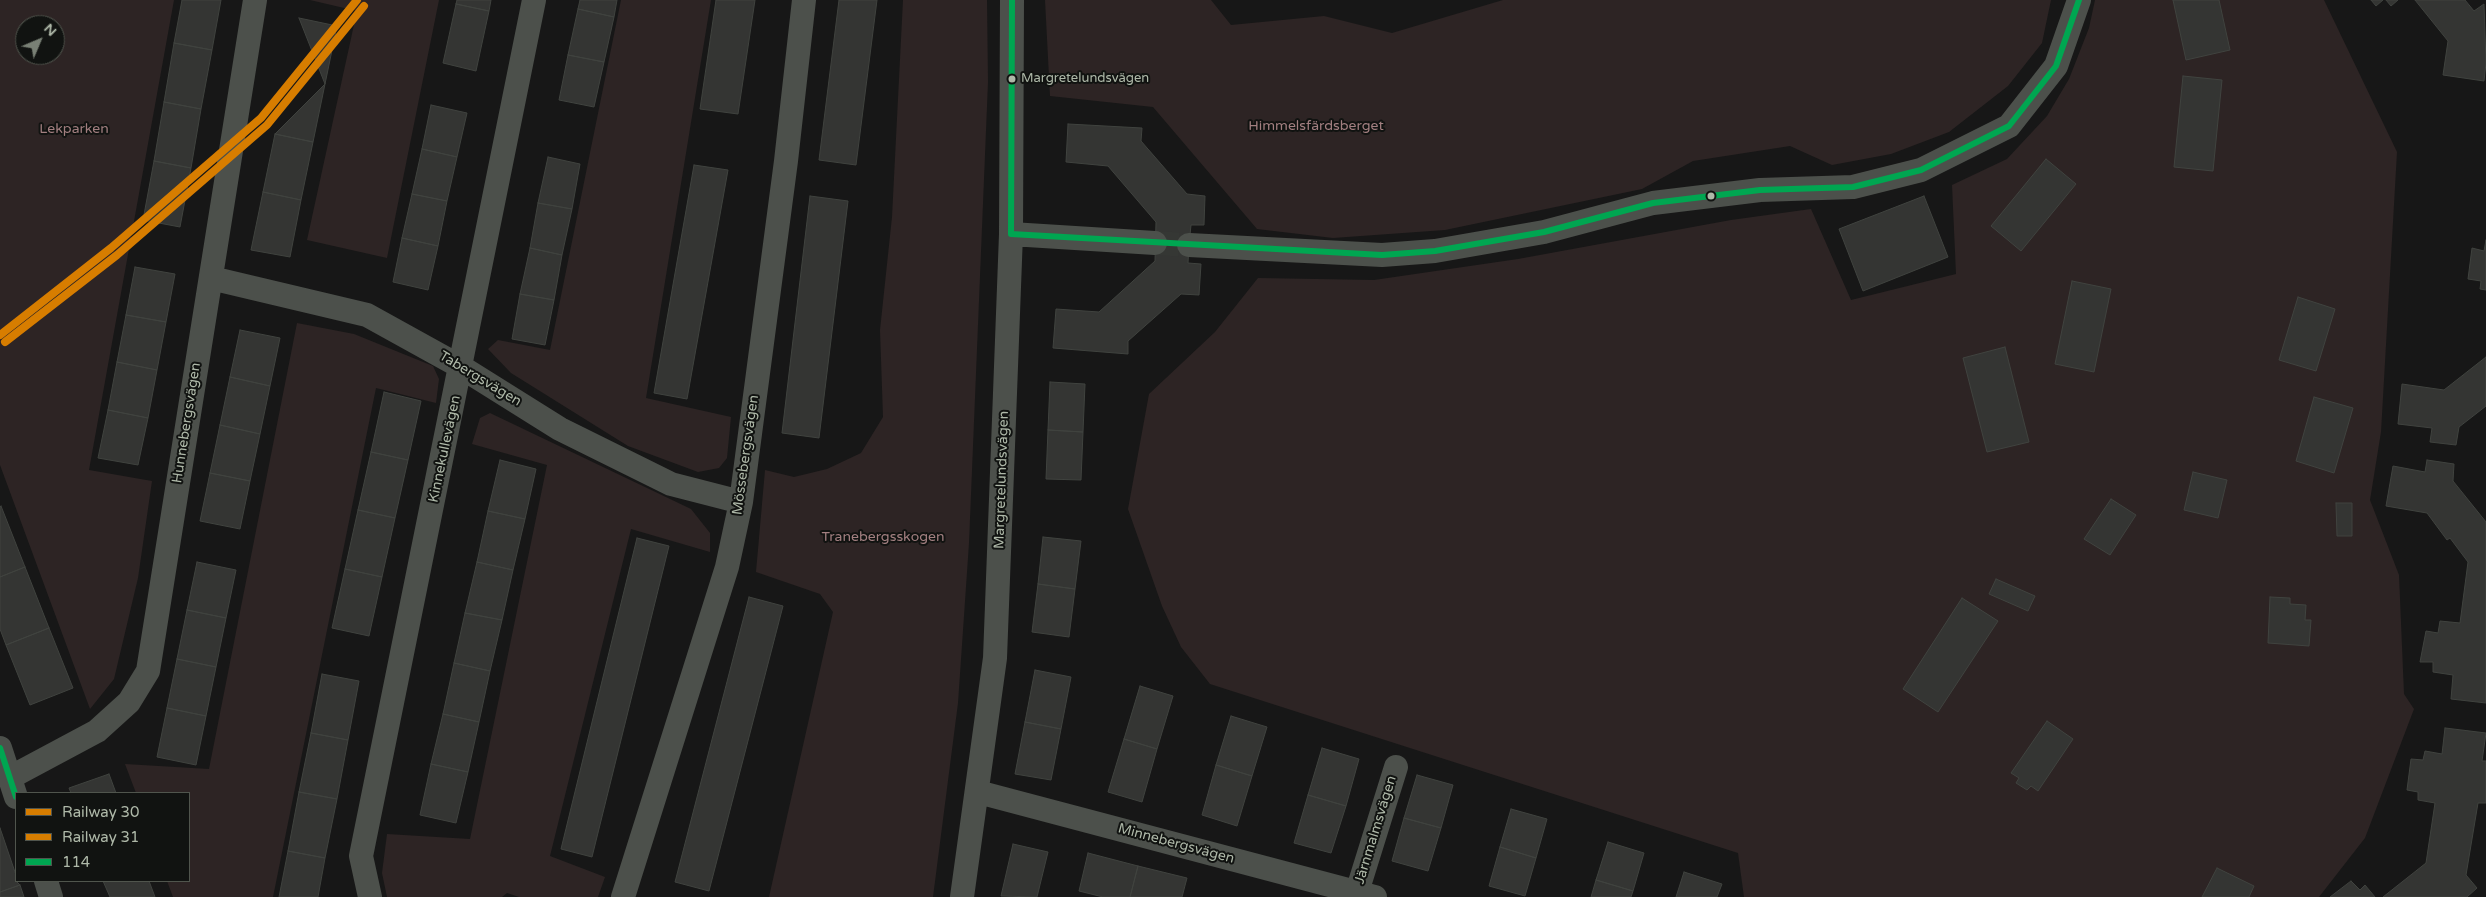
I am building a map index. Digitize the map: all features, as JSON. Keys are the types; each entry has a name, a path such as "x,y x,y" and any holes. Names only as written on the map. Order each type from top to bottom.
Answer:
{"street":[{"name":"Hunnebergsvägen","path":"14,787 98,731 129,702 148,671 256,0"},
{"name":"Kinnekullevägen","path":"370,897 361,856 534,0"},
{"name":"Mössebergsvägen","path":"623,897 727,567 741,502 786,161 804,0"},
{"name":"Margretelundsvägen","path":"962,897 995,658 1011,234 1012,0"},
{"path":"1189,245 1323,254 1382,255 1435,252 1544,232 1652,203 1760,190 1853,187 1921,170 2009,126 2056,66 2079,0"},
{"path":"1011,234 1155,243"},
{"name":"Tabergsvägen","path":"211,278 367,315 461,367 560,429 671,484 741,502"},
{"path":"0,748 14,787"},
{"name":"Järnmalmsvägen","path":"1366,895 1396,767"},
{"name":"Minnebergsvägen","path":"978,792 1366,895"},
{"path":"46,882 51,897"}],"green space":[{"name":"Lekparken","path":"0,0 174,0 89,470 152,481 138,578 114,679 90,709 0,465"},
{"path":"310,0 439,0 387,258 307,240 357,11"},
{"path":"621,0 711,0 646,398 731,417 727,458 719,468 698,472 628,446 511,373 488,349 498,340 550,350"},
{"name":"Tranebergsskogen","path":"903,0 987,0 988,82 969,543 958,703 933,897 769,897 833,612 820,594 756,572 765,470 794,477 827,469 861,453 883,417 880,330 892,217"},
{"name":"Himmelsfärdsberget","path":"1045,0 1211,0 1231,25 1324,16 1392,33 1503,0 2051,0 2042,43 2008,86 1949,132 1891,154 1832,165 1790,146 1693,161 1642,189 1445,230 1333,238 1257,229 1153,107 1050,96"},
{"path":"2095,0 2324,0 2397,152 2381,432 2370,500 2399,575 2404,694 2414,709 2365,838 2319,897 1744,897 1738,853 1210,684 1181,647 1162,606 1128,509 1149,394 1215,332 1258,278 1374,280 1518,259 1731,220 1811,209 1851,300 1956,274 1952,185 2007,159 2047,116 2069,79 2089,28"},
{"path":"297,323 354,334 433,366 439,379 436,403 376,388 273,897 173,897 167,882 190,882 190,792 136,792 125,764 209,769"},
{"path":"490,413 691,509 710,533 710,552 631,529 550,856 605,877 598,897 519,897 507,893 502,897 387,897 382,873 387,834 470,839 547,465 472,444 480,418"}],"building":[{"path":"182,0 221,0 212,50 174,43"},
{"path":"457,0 491,0 489,11 456,4"},
{"path":"580,0 617,0 614,17 578,9"},
{"path":"716,0 755,0 738,114 700,109"},
{"path":"839,0 877,0 856,165 819,160"},
{"path":"2173,0 2219,0 2230,50 2186,60"},
{"path":"2371,0 2383,0 2376,6"},
{"path":"2386,0 2398,0 2391,6"},
{"path":"2415,0 2465,0 2474,11 2484,4 2486,63 2484,81 2443,75 2448,41"},
{"path":"456,4 489,11 476,71 443,63"},
{"path":"578,9 614,17 604,62 568,55"},
{"path":"299,18 337,26 325,84"},
{"path":"174,43 212,50 201,109 164,102"},
{"path":"568,55 604,62 594,107 559,100"},
{"path":"2183,76 2222,80 2213,171 2174,167"},
{"path":"325,84 313,142 275,134"},
{"path":"164,102 201,109 191,168 154,161"},
{"path":"431,105 467,113 457,157 422,149"},
{"path":"1068,124 1142,128 1141,141 1187,194 1205,196 1204,225 1191,225 1189,245 1188,263 1201,264 1199,295 1181,294 1128,341 1128,354 1053,348 1056,309 1099,312 1155,261 1156,222 1108,166 1066,162"},
{"path":"275,134 313,142 301,200 263,192"},
{"path":"422,149 457,157 447,201 412,194"},
{"path":"548,157 580,164 572,209 538,203"},
{"path":"2046,159 2076,184 2021,251 1991,226"},
{"path":"154,161 191,168 180,227 143,220"},
{"path":"694,165 728,170 687,399 654,393"},
{"path":"263,192 301,200 290,257 251,250"},
{"path":"412,194 447,201 438,246 402,238"},
{"path":"810,196 848,201 819,438 782,433"},
{"path":"1924,196 1948,257 1863,291 1839,229"},
{"path":"538,203 572,209 562,255 530,248"},
{"path":"402,238 438,246 428,290 393,282"},
{"path":"2486,240 2486,290 2480,289 2481,281 2468,279 2472,248 2484,251"},
{"path":"530,248 562,255 554,300 520,294"},
{"path":"135,267 175,274 166,322 126,315"},
{"path":"2072,281 2111,289 2094,372 2055,364"},
{"path":"520,294 554,300 545,345 512,339"},
{"path":"2298,297 2335,309 2316,371 2279,360"},
{"path":"126,315 166,322 157,370 117,362"},
{"path":"240,330 280,338 270,386 230,377"},
{"path":"2005,347 2029,442 1987,452 1963,358"},
{"path":"2486,357 2486,406 2459,427 2456,445 2430,442 2432,428 2398,424 2402,384 2444,390"},
{"path":"117,362 157,370 148,418 108,410"},
{"path":"230,377 270,386 260,434 220,425"},
{"path":"1050,382 1085,384 1083,432 1048,430"},
{"path":"384,392 421,401 408,460 371,452"},
{"path":"2314,397 2353,408 2334,473 2296,461"},
{"path":"108,410 148,418 138,465 98,458"},
{"path":"220,425 260,434 250,481 210,473"},
{"path":"1048,430 1083,432 1081,480 1046,479"},
{"path":"371,452 408,460 395,518 358,510"},
{"path":"500,460 536,469 525,519 488,511"},
{"path":"2427,460 2454,464 2453,481 2486,522 2486,703 2451,699 2453,675 2433,672 2433,662 2420,662 2426,631 2438,633 2440,621 2460,623 2468,562 2450,538 2447,540 2427,513 2386,506 2393,466 2425,472"},
{"path":"2193,472 2227,480 2218,518 2184,510"},
{"path":"210,473 250,481 240,529 200,521"},
{"path":"2111,499 2136,515 2110,555 2084,539"},
{"path":"2336,503 2352,503 2352,536 2337,536"},
{"path":"0,507 25,567 0,577"},
{"path":"358,510 395,518 382,577 345,569"},
{"path":"488,511 525,519 513,570 477,562"},
{"path":"1043,537 1081,541 1075,589 1038,584"},
{"path":"637,538 669,546 592,857 561,849"},
{"path":"197,562 236,570 226,618 187,610"},
{"path":"477,562 513,570 502,620 465,613"},
{"path":"25,567 49,628 6,645 0,629 0,577"},
{"path":"345,569 382,577 369,636 332,628"},
{"path":"1996,579 2035,596 2028,611 1989,594"},
{"path":"1038,584 1075,589 1069,637 1032,632"},
{"path":"749,597 783,606 709,891 675,882"},
{"path":"2270,597 2290,598 2290,604 2306,605 2305,620 2311,620 2309,646 2268,643"},
{"path":"1962,598 1998,621 1938,712 1903,689"},
{"path":"187,610 226,618 216,667 177,659"},
{"path":"465,613 502,620 490,671 454,663"},
{"path":"49,628 73,688 30,705 6,645"},
{"path":"177,659 216,667 206,716 167,708"},
{"path":"454,663 490,671 479,722 443,714"},
{"path":"1035,670 1071,677 1061,729 1025,722"},
{"path":"322,674 359,681 348,740 311,733"},
{"path":"1140,686 1173,696 1157,749 1124,739"},
{"path":"167,708 206,716 196,765 157,757"},
{"path":"443,714 479,722 468,772 431,764"},
{"path":"1231,716 1267,727 1252,776 1216,765"},
{"path":"2047,721 2073,739 2038,791 2031,786 2027,790 2016,783 2019,778 2011,773"},
{"path":"1025,722 1061,729 1051,780 1015,774"},
{"path":"2445,728 2486,733 2482,761 2486,761 2486,803 2478,803 2466,875 2477,888 2467,897 2383,897 2426,863 2435,803 2418,800 2418,792 2407,790 2411,759 2423,760 2425,751 2442,754"},
{"path":"311,733 348,740 337,799 299,792"},
{"path":"1124,739 1157,749 1142,802 1108,792"},
{"path":"1322,748 1359,759 1346,806 1308,795"},
{"path":"431,764 468,772 456,823 420,815"},
{"path":"1216,765 1252,776 1237,826 1202,815"},
{"path":"109,774 116,792 71,792 69,788"},
{"path":"1417,775 1453,785 1441,828 1404,818"},
{"path":"299,792 337,799 325,858 288,851"},
{"path":"1308,795 1346,806 1331,853 1294,843"},
{"path":"1511,809 1547,819 1536,858 1500,847"},
{"path":"1404,818 1441,828 1428,871 1392,861"},
{"path":"0,828 15,872 15,882 20,885 0,892"},
{"path":"1608,842 1644,853 1633,891 1596,880"},
{"path":"1013,844 1048,852 1037,897 1001,896"},
{"path":"1500,847 1536,858 1525,896 1489,886"},
{"path":"288,851 325,858 318,897 279,897"},
{"path":"1088,853 1138,866 1130,897 1103,897 1079,891"},
{"path":"1138,866 1187,878 1182,897 1130,897"},
{"path":"2217,868 2254,886 2249,897 2202,897"},
{"path":"1684,872 1722,884 1717,897 1676,897"},
{"path":"1596,880 1633,891 1631,897 1591,897"},
{"path":"2351,881 2360,890 2365,885 2375,897 2330,897"},
{"path":"103,882 149,882 155,897 110,897"},
{"path":"20,885 24,897 0,897 0,892"}],"tunnel":[{"path":"1155,243 1189,245"}],"rail line":[{"name":"30","path":"0,335 111,248 261,118 357,0"},
{"name":"31","path":"5,342 117,255 267,125 364,6"}],"transit line":[{"name":"114","path":"1012,0 1011,234 1382,255 1435,251 1544,232 1653,203 1760,190 1853,187 1921,170 2009,126 2056,66 2079,0"},
{"name":"114","path":"0,748 15,794"}],"place":[{"name":"Margretelundsvägen","path":"1012,79"}]}
